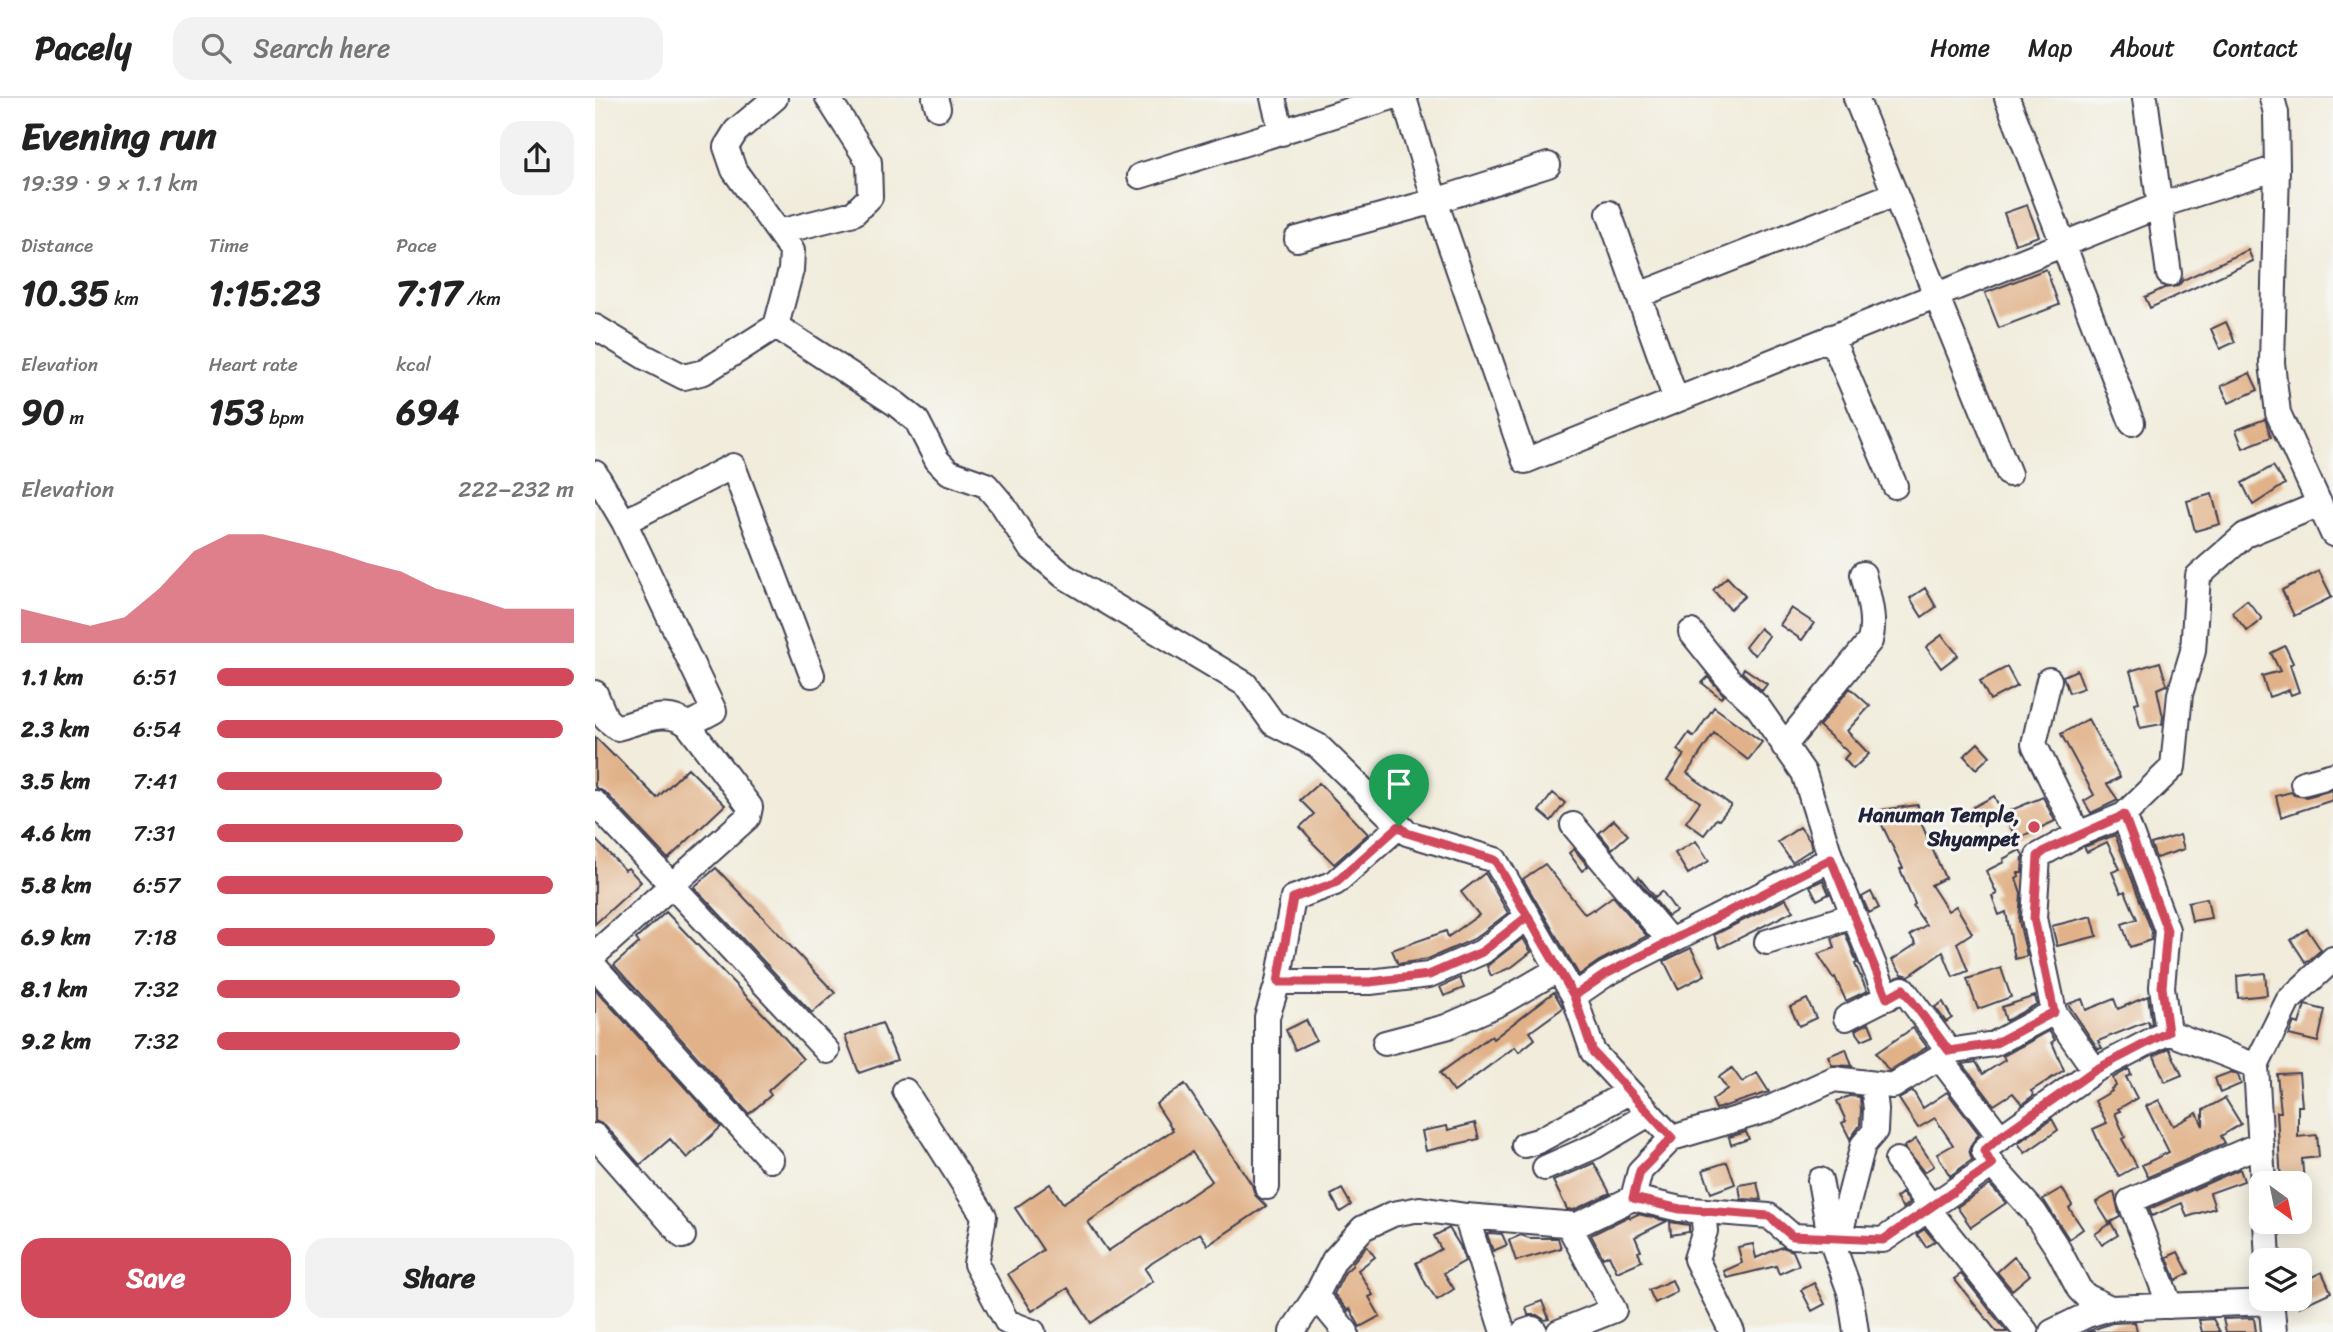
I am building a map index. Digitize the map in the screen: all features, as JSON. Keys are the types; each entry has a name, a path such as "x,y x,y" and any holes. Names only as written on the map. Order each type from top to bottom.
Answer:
{"street":[{"path":"595,327 645,358 684,377 704,372 776,326 792,270 792,251 734,170 726,147 736,131 775,98"},
{"path":"779,232 854,213 870,197 869,162 828,98"},
{"path":"1273,98 1282,132"},
{"path":"1140,176 1389,98"},
{"path":"1404,98 1435,201 1525,461 2161,205 2277,168"},
{"path":"1856,98 2009,474"},
{"path":"2007,98 2132,423"},
{"path":"2145,98 2169,274"},
{"path":"2272,98 2276,113 2277,168 2271,363 2278,413 2333,534"},
{"path":"1297,239 1435,201 1548,164"},
{"path":"1639,295 1895,194"},
{"path":"1609,213 1677,400"},
{"path":"776,326 896,404 917,421 937,460 949,472 986,485 1030,546 1064,576 1245,684 1273,723 1318,746 1407,833 1495,860 1574,996 1593,1052 1672,1138"},
{"path":"1831,337 1895,486"},
{"path":"624,522 733,466 812,675"},
{"path":"595,473 624,522 714,711 688,725"},
{"path":"2095,1070 2054,1012 2034,918 2038,856 2124,815 2173,767 2180,694 2193,651 2199,576 2245,535 2320,504"},
{"path":"1784,746 1870,641 1872,618 1863,574"},
{"path":"1691,632 1731,682 1758,707 1804,773 1831,859 1887,998"},
{"path":"2049,680 2034,744 2078,835"},
{"path":"595,693 607,719 617,728 662,716 679,718 688,725 750,807 751,813 595,954"},
{"path":"2303,783 2333,775"},
{"path":"595,803 827,1051"},
{"path":"2124,815 2167,930 2162,987 2168,1032"},
{"path":"1573,825 1670,941"},
{"path":"1267,1187 1267,1017 1278,982 1293,898 1335,883 1399,826"},
{"path":"1574,996 1606,974 1831,859"},
{"path":"1767,942 1854,915"},
{"path":"1278,982 1370,982 1429,975 1482,952 1528,916"},
{"path":"2262,1171 2256,1066 2288,1001 2333,959"},
{"path":"595,967 771,1160"},
{"path":"1385,1043 1456,1023 1498,1004 1559,969"},
{"path":"1846,1018 1903,989 2000,1137"},
{"path":"1633,1198 1640,1171 1672,1138 1764,1111 1834,1079 1893,1086 1944,1054 1994,1044 2054,1012"},
{"path":"2096,1318 2058,1248 2034,1212 1992,1165 1984,1151 2095,1070 2168,1032 2256,1066"},
{"path":"1834,1238 1863,1145 1875,1131 1873,1084"},
{"path":"905,1091 984,1216 977,1264 1007,1322 1033,1332"},
{"path":"1524,1145 1538,1141 1629,1092"},
{"path":"1545,1168 1595,1146 1649,1114"},
{"path":"595,1136 683,1236"},
{"path":"2170,1306 2130,1201 2261,1144"},
{"path":"1898,1160 1929,1208 2026,1332"},
{"path":"1292,1332 1316,1296 1334,1260 1363,1228 1393,1214 1420,1209 1577,1226 1633,1198 1680,1209 1769,1216 1792,1236 1883,1240 1992,1165"},
{"path":"1820,1181 1850,1292 1856,1332"},
{"path":"1703,1211 1705,1231 1696,1259 1732,1332"},
{"path":"1466,1216 1503,1332"},
{"path":"1567,1224 1614,1310 1573,1329"},
{"path":"1316,1296 1346,1332"},
{"path":"2052,1332 2096,1318 2170,1306 2249,1301"},
{"path":"2272,1311 2274,1332"},
{"path":"1524,1332 1533,1329 1535,1332"}],"building":[{"path":"2027,205 2039,236 2015,244 2004,213"},
{"path":"2248,250 2253,261 2150,308 2145,297 2164,288 2178,286 2183,280"},
{"path":"2046,269 2059,305 1999,328 1985,293"},
{"path":"2226,322 2235,342 2220,349 2211,329"},
{"path":"2250,373 2258,390 2229,403 2221,386"},
{"path":"2265,419 2271,437 2243,448 2236,430"},
{"path":"2273,466 2285,484 2253,505 2242,483"},
{"path":"2212,494 2220,524 2195,531 2187,501"},
{"path":"2319,571 2332,597 2294,616 2282,590"},
{"path":"1727,577 1745,596 1730,609 1713,590"},
{"path":"1925,588 1936,607 1922,617 1910,598"},
{"path":"2247,600 2262,619 2247,631 2232,612"},
{"path":"1791,608 1814,623 1802,640 1780,625"},
{"path":"1760,628 1769,636 1755,655 1745,647"},
{"path":"1942,635 1958,655 1941,668 1926,647"},
{"path":"2285,646 2293,663 2290,665 2299,692 2291,695 2289,690 2269,697 2262,676 2280,671 2271,653"},
{"path":"2160,662 2167,685 2157,689 2162,724 2140,728 2135,703 2139,702 2130,671"},
{"path":"2007,667 2017,686 1990,700 1980,681"},
{"path":"1744,668 1767,684 1762,691 1742,672"},
{"path":"2077,670 2084,688 2069,693 2063,676"},
{"path":"1708,677 1724,695 1721,698 1702,683"},
{"path":"1850,688 1870,706 1847,731 1869,754 1853,769 1844,759 1849,753 1819,726"},
{"path":"1714,707 1762,742 1748,760 1714,733 1687,773 1731,805 1704,835 1686,822 1700,802 1667,780 1684,755 1677,750 1689,733 1694,737"},
{"path":"2088,719 2120,777 2107,784 2118,800 2091,813 2084,801 2094,795 2061,734"},
{"path":"595,737 657,798 688,768 725,805 668,859 606,793 595,787"},
{"path":"1978,743 1990,756 1976,769 1964,756"},
{"path":"1319,783 1368,834 1334,864 1300,827 1314,814 1300,800"},
{"path":"2333,790 2333,800 2281,817 2276,796 2291,792 2306,797"},
{"path":"1553,793 1565,803 1551,821 1539,811"},
{"path":"1994,796 2002,812 1981,823 1973,807"},
{"path":"2043,797 2055,821 2016,839 2004,813"},
{"path":"1918,805 1919,818 1945,878 1931,885 1948,911 1956,906 1972,933 1957,943 1968,971 1953,977 1943,952 1909,976 1902,974 1892,960 1916,944 1910,935 1926,925 1913,906 1915,904 1900,869 1903,868 1881,823 1880,810"},
{"path":"1614,820 1628,835 1612,849 1599,833"},
{"path":"1800,827 1812,849 1792,862 1778,842"},
{"path":"2115,835 2152,932 2151,940 2130,947 2122,924 2137,919 2125,891 2121,893 2112,872 2120,869 2107,842 2087,852 2084,847"},
{"path":"2180,835 2184,849 2156,858 2151,844"},
{"path":"595,839 625,870 628,868 641,882 595,924"},
{"path":"1696,841 1709,861 1688,874 1675,853"},
{"path":"1574,849 1588,866 1582,871 1569,853"},
{"path":"2020,850 2023,855 2022,873 2018,873 2016,878 2021,893 2019,921 2027,956 2015,959 2006,912 1999,915 1992,896 1997,894 1986,871"},
{"path":"1545,864 1585,914 1613,896 1647,936 1599,961 1579,975 1523,879"},
{"path":"716,868 835,993 812,1013 694,887"},
{"path":"1485,873 1508,913 1474,939 1428,959 1398,964 1392,950 1446,931 1448,937 1479,915 1461,892"},
{"path":"1639,877 1655,897 1662,891 1676,911 1668,916 1637,879"},
{"path":"1823,880 1829,894 1817,900 1810,886"},
{"path":"1871,892 1879,908 1869,913 1862,897"},
{"path":"2207,898 2211,918 2192,921 2188,902"},
{"path":"1786,899 1793,911 1720,948 1714,935"},
{"path":"666,912 803,1059 768,1091 771,1095 749,1114 614,965 639,943 636,939"},
{"path":"2092,916 2097,936 2057,946 2052,926"},
{"path":"2307,929 2321,950 2306,963 2291,940"},
{"path":"1845,933 1867,991 1846,1001 1835,977 1833,978 1818,954 1835,948 1832,938"},
{"path":"1523,938 1531,952 1512,967 1491,976 1487,966"},
{"path":"1691,948 1705,975 1678,989 1664,961"},
{"path":"2001,968 2011,997 1978,1009 1967,979"},
{"path":"2265,973 2267,995 2238,998 2237,976"},
{"path":"1460,978 1464,988 1444,996 1440,987"},
{"path":"595,989 721,1127 687,1158 670,1139 640,1165 606,1126 595,1121"},
{"path":"1554,992 1563,1008 1530,1032 1535,1039 1519,1052 1515,1047 1454,1092 1440,1073 1491,1036 1493,1039"},
{"path":"2035,996 2037,1004 2006,1021 2002,1007"},
{"path":"2148,996 2152,1024 2149,1025 2148,1021 2098,1041 2102,1048 2098,1049 2068,1004 2082,999 2086,1010 2114,999 2118,1009"},
{"path":"1807,999 1816,1018 1799,1026 1790,1007"},
{"path":"1943,1002 1952,1018 1946,1022 1935,1007"},
{"path":"2305,1005 2325,1010 2318,1042 2289,1035 2294,1022 2299,1024"},
{"path":"1306,1020 1316,1040 1295,1050 1286,1030"},
{"path":"882,1023 897,1060 859,1073 845,1036"},
{"path":"1869,1023 1874,1035 1862,1040 1855,1030"},
{"path":"1913,1028 1927,1047 1889,1071 1876,1053"},
{"path":"2049,1031 2055,1040 2052,1042 2064,1070 2031,1091 2034,1095 2022,1104 2013,1093 1994,1105 1963,1064 1976,1062 1983,1074 2005,1060 2003,1056"},
{"path":"2169,1048 2182,1075 2165,1082 2154,1056"},
{"path":"1846,1049 1852,1066 1832,1065 1828,1056"},
{"path":"1732,1068 1742,1082 1757,1073 1769,1092 1716,1109 1712,1100 1727,1089 1719,1077"},
{"path":"2129,1069 2131,1075 2126,1077 2137,1098 2115,1113 2125,1137 2122,1139 2137,1166 2119,1176 2093,1129 2107,1123 2095,1101 2116,1086 2113,1078"},
{"path":"2231,1072 2238,1075 2241,1084 2220,1093 2215,1078"},
{"path":"2299,1073 2302,1106 2298,1106 2298,1137 2317,1135 2319,1157 2302,1159 2303,1171 2280,1171 2277,1112 2281,1112 2277,1074"},
{"path":"1185,1084 1252,1185 1255,1195 1266,1206 1208,1245 1200,1233 1152,1263 1145,1269 1153,1281 1091,1323 1068,1288 1032,1311 1008,1274 1043,1250 1015,1208 1050,1184 1063,1203 1173,1130 1156,1104","holes":["1192,1152 1212,1181 1108,1251 1088,1222"]},
{"path":"1913,1091 1923,1108 1947,1092 1979,1134 1969,1150 1972,1160 1950,1176 1937,1154 1953,1145 1935,1118 1918,1128 1899,1099"},
{"path":"1849,1096 1860,1097 1861,1110 1860,1125 1850,1139 1842,1123 1846,1121 1837,1101"},
{"path":"2225,1098 2241,1124 2221,1136 2225,1143 2148,1177 2142,1165 2169,1152 2146,1106 2159,1100 2173,1126 2197,1113 2203,1126 2203,1110"},
{"path":"2052,1119 2058,1130 2025,1153 2018,1143"},
{"path":"1475,1123 1479,1139 1426,1151 1422,1131 1447,1126 1448,1130"},
{"path":"1746,1132 1749,1139 1731,1145 1729,1137"},
{"path":"1916,1139 1934,1166 1924,1172 1904,1147"},
{"path":"1727,1162 1735,1184 1711,1193 1703,1170"},
{"path":"1594,1163 1610,1193 1574,1210 1567,1209 1553,1181"},
{"path":"2240,1169 2244,1181 2210,1193 2215,1208 2187,1217 2182,1203 2152,1216 2149,1209"},
{"path":"1757,1182 1761,1200 1741,1199 1739,1185"},
{"path":"1990,1185 2006,1203 1971,1227 1957,1207"},
{"path":"2062,1188 2072,1205 2069,1208 2083,1229 2069,1239 2043,1199"},
{"path":"1342,1189 1351,1205 1340,1212 1331,1195"},
{"path":"2114,1192 2120,1217 2109,1223 2096,1202"},
{"path":"1902,1193 1910,1203 1903,1208 1896,1198"},
{"path":"1638,1214 1667,1221 1635,1237 1642,1261 1617,1272 1609,1255 1603,1258 1591,1235"},
{"path":"1670,1222 1689,1225 1689,1232 1671,1235"},
{"path":"2111,1223 2118,1235 2102,1245 2095,1234"},
{"path":"1449,1228 1465,1261 1444,1273 1454,1289 1437,1300 1416,1263 1441,1249 1434,1236"},
{"path":"1925,1229 1935,1241 1926,1247 1917,1234"},
{"path":"1487,1234 1502,1234 1507,1245 1493,1251"},
{"path":"1521,1235 1529,1238 1558,1238 1561,1248 1516,1261 1509,1240"},
{"path":"1753,1244 1756,1258 1782,1247 1793,1251 1799,1265 1779,1274 1776,1266 1727,1278 1724,1271 1742,1263 1738,1247"},
{"path":"1367,1246 1375,1257 1358,1270 1373,1295 1369,1297 1380,1316 1360,1327 1350,1309 1348,1311 1334,1294 1345,1272"},
{"path":"2178,1252 2189,1273 2176,1280 2167,1257"},
{"path":"2014,1257 2030,1275 2012,1290 1997,1272"},
{"path":"2322,1272 2331,1292 2312,1301 2312,1277"},
{"path":"1961,1274 2007,1332 1997,1332 1954,1279"},
{"path":"1672,1280 1677,1292 1655,1303 1649,1290"},
{"path":"1814,1283 1825,1304 1812,1311 1801,1290"},
{"path":"1542,1301 1549,1319 1528,1315 1526,1307"},
{"path":"2254,1318 2256,1332 2226,1332 2223,1319"},
{"path":"2213,1319 2220,1332 2202,1332 2199,1320"},
{"path":"2135,1322 2137,1332 2086,1332 2112,1323"}],"place":[{"name":"Hanuman Temple, Shyampet","path":"2034,827"}],"route":[{"path":"1399,826 1335,883 1293,898 1278,982 1370,982 1429,975 1482,952 1528,916 1559,969 1574,996 1606,974 1831,859 1887,998 1903,989 1949,1051 1994,1044 2054,1012 2034,918 2038,856 2124,815 2167,930 2162,987 2168,1032 2095,1070 2000,1137 1984,1151 1992,1165 1883,1240 1792,1236 1769,1216 1680,1209 1633,1198 1640,1171 1672,1138 1593,1052 1574,996 1528,916 1495,860 1407,833 1399,826"}]}
